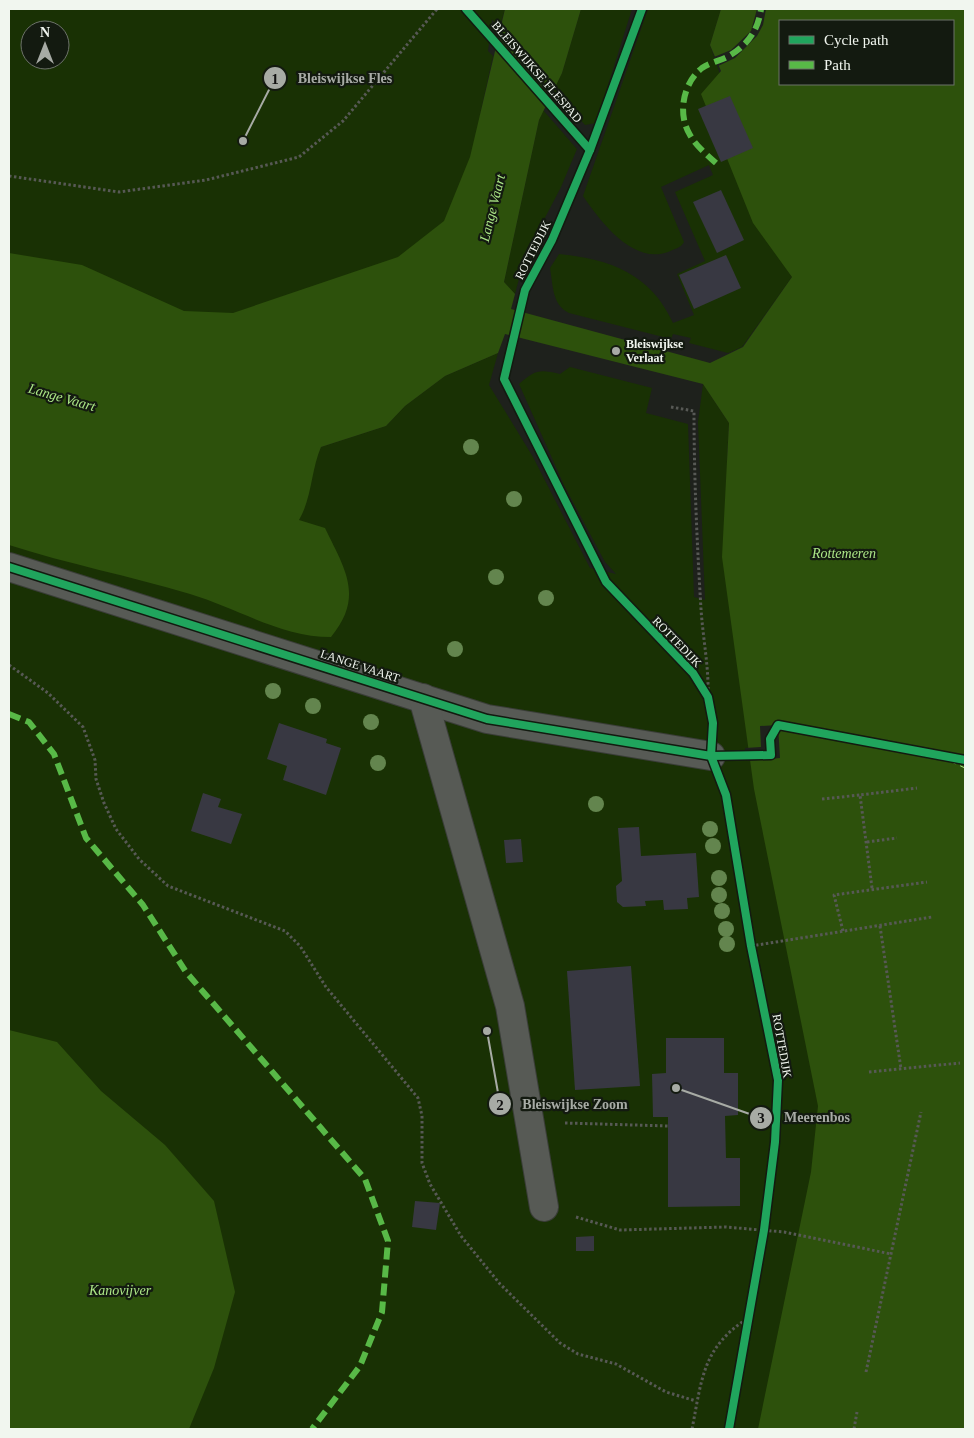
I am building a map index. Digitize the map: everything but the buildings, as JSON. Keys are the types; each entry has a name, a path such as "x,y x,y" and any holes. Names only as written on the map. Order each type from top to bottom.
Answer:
{"street":[{"name":"LANGE VAART","path":"9,567 487,719 711,756"},
{"path":"423,698 510,1006 544,1207"}],"path":[{"path":"9,176 119,192 206,180 299,157 343,121 437,9"},
{"path":"671,407 694,411 694,502 702,620 709,672 708,696"},
{"path":"9,664 48,693 83,727 95,760 96,779 104,803 116,829 139,859 168,886 278,927 285,931 300,946 326,987 418,1098 422,1116 422,1163 430,1184 461,1236 500,1284 560,1343 578,1354 616,1364 666,1392 696,1401"},
{"path":"822,799 917,788"},
{"path":"860,794 872,888"},
{"path":"867,842 897,838"},
{"path":"843,931 834,895 872,888 927,882"},
{"path":"751,946 932,917"},
{"path":"880,926 902,1069"},
{"path":"749,937 753,956"},
{"path":"869,1072 960,1063"},
{"path":"866,1372 920,1112"},
{"path":"530,1122 668,1126"},
{"path":"544,1207 620,1230 726,1227 764,1230 784,1232 891,1254"},
{"path":"762,1240 765,1220"},
{"path":"746,1328 750,1308"},
{"path":"692,1429 696,1401 706,1362 731,1329 748,1318"},
{"path":"854,1429 857,1412"}],"shaded area":[{"path":"9,9 505,9 499,29 492,19 488,51 493,56 481,110 466,223 257,358 9,295"},
{"path":"581,9 632,9 596,123 585,125 553,90 562,73"},
{"path":"648,9 721,9 710,45 785,266 792,277 742,347 728,353 689,343 691,338 673,334 671,339 569,313 559,305 554,294 550,268 559,254 578,256 612,265 641,281 664,306 673,323 694,315 677,274 705,261 675,192 713,175 709,165 661,187 684,242 679,247 668,252 655,254 642,252 630,247 608,228 583,196"},
{"path":"543,110 577,149 561,187 525,256 515,294 504,282 539,120"},
{"path":"498,353 489,385 533,457 590,568 616,574 605,562 564,485 519,384 533,373 547,371 560,374 570,367 652,388 646,413 688,424 694,597 705,600 698,422 703,384 729,423 727,459 965,1389 953,1429 9,1429 9,405 309,489 313,465 321,447 386,426 405,406 445,376"}],"water":[{"name":"Rottemeren","path":"505,9 581,9 562,73 539,120 504,282 515,294 511,309 710,363 743,347 792,277 753,223 701,94 721,71 710,45 721,9 965,9 965,1429 758,1429 811,1172 818,1106 754,789 722,557 729,423 703,384 505,334 498,353 445,376 405,406 386,426 321,447 307,503 299,520 325,528 339,556 348,582 347,608 341,622 331,637 294,632 259,621 190,594 9,545 9,253 82,265 184,311 233,313 398,257 444,221 470,157"},
{"name":"Kanovijver","path":"9,1030 57,1042 101,1091 165,1145 214,1201 235,1292 214,1368 189,1429 9,1429"}],"pier":[{"path":"757,9 766,9 763,25 757,36 735,58 718,66 714,57 731,50 751,31"},
{"path":"778,725 780,758 747,761 745,748 761,747 760,726"}],"ferry route":[{"path":"778,725 952,762 965,768"},
{"path":"813,732 965,760"}],"marked path":[{"path":"716,163 695,143 686,127 683,109 686,90 695,74 702,68 727,57 746,43 754,31 761,9"},
{"path":"9,714 29,722 54,754 86,838 143,905 186,972 365,1179 388,1241 382,1312 360,1366 312,1429"}],"cycle path":[{"name":"BLEISWIJKSE FLESPAD","path":"466,9 590,150"},
{"name":"ROTTEDIJK","path":"642,9 590,150 552,240 525,290 504,379 606,582 693,673 708,697 713,723 711,756 726,795 751,946 778,1080 775,1142 764,1230 729,1429"},
{"path":"9,567 487,719 711,756 771,755 770,739 778,725 965,760"}],"place":[{"name":"Bleiswijkse Fles","path":"243,141"},
{"name":"Bleiswijkse Verlaat","path":"616,351"},
{"name":"Bleiswijkse Zoom","path":"487,1031"},
{"name":"Meerenbos","path":"676,1088"}],"water label":[{"name":"Lange Vaart","path":"492,208"},
{"name":"Lange Vaart","path":"62,397"}]}
